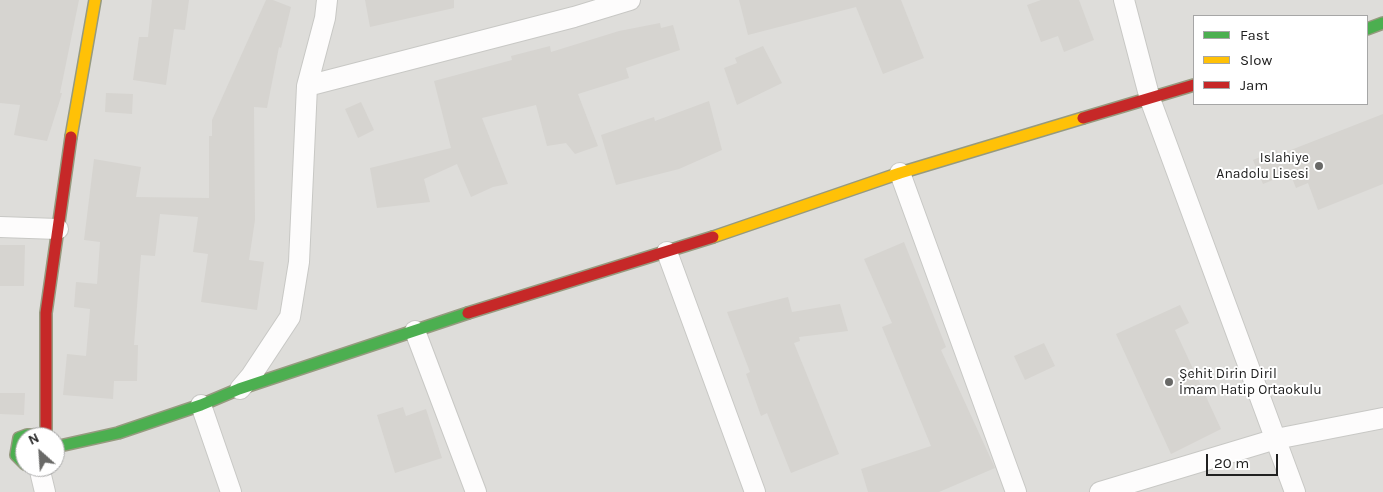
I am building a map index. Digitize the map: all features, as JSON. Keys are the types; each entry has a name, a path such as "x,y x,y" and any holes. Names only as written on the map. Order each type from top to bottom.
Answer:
{"street":[{"path":"46,427 46,313 76,101 95,0"},
{"path":"239,389 251,376 290,317 299,262 307,86 325,18 327,0"},
{"path":"307,86 574,17 630,0"},
{"path":"1124,0 1150,100 1295,492"},
{"path":"1368,29 1383,23"},
{"path":"65,445 118,433 201,405 239,389 415,331 667,252 900,173 1150,100 1193,85"},
{"path":"900,173 1016,492"},
{"path":"0,227 58,229"},
{"path":"667,252 755,492"},
{"path":"415,331 476,492"},
{"path":"201,405 231,492"},
{"path":"1100,492 1276,439 1383,418"},
{"path":"10,470 15,468"},
{"path":"41,477 45,492"}],"shaded area":[{"path":"0,0 1383,0 1383,492 0,492"}],"building":[{"path":"0,0 79,0 60,93 62,93 47,141 14,135 20,105 0,103"},
{"path":"152,0 189,0 185,30 174,29 166,85 133,80 139,37 148,37"},
{"path":"266,0 273,0 291,7 281,48 279,47 267,108 254,107 255,220 249,260 264,262 257,310 201,302 208,254 193,252 198,217 160,214 155,256 141,255 134,345 138,345 137,381 114,381 113,399 63,395 67,354 86,356 90,309 74,307 76,282 97,284 100,242 84,240 94,159 141,167 136,197 209,198 209,136 212,136 212,120"},
{"path":"365,0 454,0 454,8 370,27"},
{"path":"739,0 901,0 924,58 883,74 856,7 748,35"},
{"path":"1041,0 1079,0 1094,40 1064,52 1058,36 1041,42 1027,5"},
{"path":"660,23 661,28 673,25 680,50 626,68 629,78 578,94 598,146 575,154 566,143 547,146 536,105 482,118 508,184 493,187 471,197 457,164 424,179 430,202 377,208 370,168 451,148 434,81 512,60 511,56 550,46 551,52 619,31"},
{"path":"763,46 782,83 737,105 724,68 737,63 735,58"},
{"path":"106,93 133,94 132,114 105,112"},
{"path":"709,101 722,150 679,169 616,185 601,135 654,117 655,121"},
{"path":"361,102 374,130 358,138 345,109"},
{"name":"Islahiye Anadolu Lisesi","path":"1383,114 1383,184 1318,210 1308,183 1296,188 1290,173 1263,184 1253,160 1277,150 1278,155"},
{"path":"904,242 946,347 941,350 995,468 939,492 868,492 861,469 931,446 882,327 892,323 864,259"},
{"path":"0,245 25,245 24,286 0,286"},
{"path":"788,297 792,312 840,304 848,331 799,337 800,341 794,343 839,454 791,473 767,413 761,416 746,374 750,372 727,312"},
{"name":"Şehit Dirin Diril İmam Hatip Ortaokulu","path":"1180,305 1189,323 1175,330 1221,429 1171,454 1116,334"},
{"path":"1044,343 1055,366 1025,380 1014,356"},
{"path":"0,393 25,393 24,415 0,414"},
{"path":"403,407 406,416 426,409 442,458 395,473 377,415"}],"traffic: fast":[{"path":"1368,29 1383,23"},
{"path":"65,445 118,433 201,405 239,389 468,313"}],"traffic: slow":[{"path":"71,137 95,0"},
{"path":"713,237 900,173 1083,118"}],"traffic: jam":[{"path":"1083,118 1193,85"},
{"path":"46,427 46,313 71,137"},
{"path":"468,313 713,237"}],"place":[{"name":"Islahiye Anadolu Lisesi","path":"1319,166"},
{"name":"Şehit Dirin Diril İmam Hatip Ortaokulu","path":"1169,382"}]}
